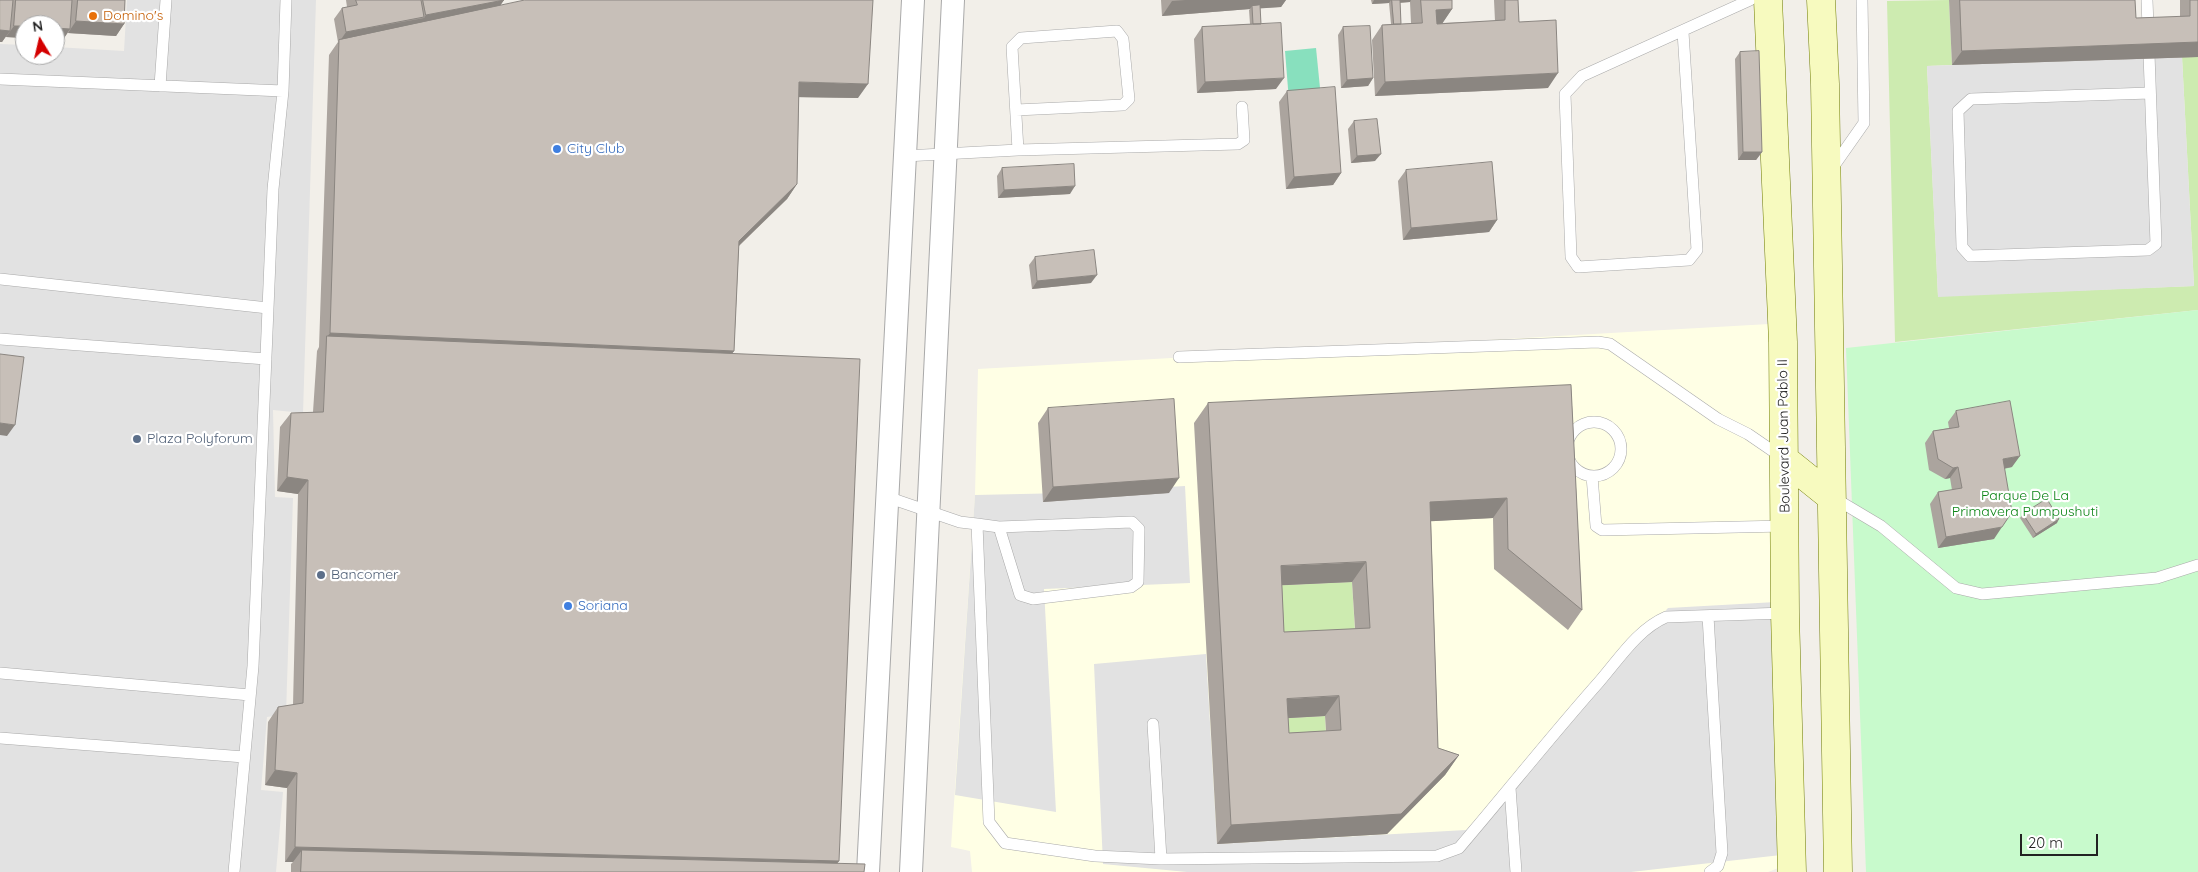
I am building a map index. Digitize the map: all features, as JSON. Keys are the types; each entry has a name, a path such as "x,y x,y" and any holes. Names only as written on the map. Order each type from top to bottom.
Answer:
{"street":[{"path":"868,872 913,0"},
{"path":"911,872 953,0"},
{"name":"Boulevard Juan Pablo II","path":"1768,0 1782,342 1785,613 1792,872"},
{"path":"1821,0 1826,177 1830,496 1838,872"},
{"path":"1784,459 1830,496"}],"lane":[{"path":"160,86 166,0"},
{"path":"234,872 250,695 273,189 283,91 286,0"},
{"path":"1683,32 1697,250 1689,260 1578,267 1571,257 1565,94 1582,76 1683,32 1750,0"},
{"path":"1826,177 1864,123 1862,0"},
{"path":"2147,0 2156,244 2148,250 1970,256 1962,248 1958,111 1971,99 2150,93"},
{"path":"1016,110 1123,105 1130,99 1123,39 1117,32 1021,38 1012,47 1018,150"},
{"path":"0,79 283,91"},
{"path":"905,156 1018,150 1238,144 1244,140 1242,107"},
{"path":"0,279 268,308"},
{"path":"0,339 266,359"},
{"path":"1179,357 1598,342 1610,344 1718,418 1748,434 1784,459"},
{"path":"1596,421 1608,425 1617,433 1622,445 1620,457 1614,467 1604,474 1592,476 1580,472 1571,464 1566,453 1567,440 1574,430 1584,423 1596,421"},
{"path":"1592,476 1596,526 1602,530 1785,526"},
{"path":"1830,496 1882,526 1956,588 1982,594 2157,578 2198,565"},
{"path":"887,497 960,522 999,527 1132,522 1139,529 1138,582 1132,588 1033,599 1020,596 999,527"},
{"path":"977,524 989,822 1005,843 1095,856 1162,859 1438,856 1459,848 1581,702 1635,640 1654,622 1666,617 1785,613"},
{"path":"1708,616 1722,853 1718,866 1710,872"},
{"path":"0,673 250,695"},
{"path":"1153,724 1162,859"},
{"path":"0,738 244,757"},
{"path":"1510,788 1516,872"}],"shaded area":[{"name":"Plaza Polyforum","path":"127,0 316,0 303,413 273,410 275,497 293,498 286,714 267,717 261,790 283,792 276,872 0,872 0,44 15,45 15,65 65,65 65,48 124,51"},
{"path":"2182,57 2194,286 1938,297 1927,66"},
{"path":"1769,324 1776,508 1781,867 1768,872 972,872 970,851 951,847 975,495 978,369"},
{"path":"1185,486 1190,583 1044,589 1056,812 955,795 975,495 1067,493"},
{"path":"1776,602 1781,855 1631,872 1187,872 1103,864 1094,664 1206,654 1217,844 1466,830 1668,608"}],"green space":[{"path":"1949,0 1952,65 1927,66 1938,296 2194,286 2182,57 2198,57 2198,310 1895,342 1887,1"},
{"path":"1316,48 1321,98 1289,101 1285,51"},
{"name":"Parque De La Primavera Pumpushuti","path":"2198,310 2198,872 1866,872 1846,348"},
{"path":"1352,582 1356,648 1270,652 1267,586"},
{"path":"1325,716 1327,750 1275,753 1273,719"}],"building":[{"path":"0,0 13,0 10,31 0,30"},
{"path":"16,0 72,0 70,29 65,29 65,15 15,15 14,26"},
{"path":"78,0 125,0 124,24 76,21"},
{"path":"356,0 421,0 424,17 346,32 342,8 357,5"},
{"path":"423,0 504,0 426,15"},
{"name":"City Club","path":"525,0 873,0 868,84 799,82 797,184 739,241 734,351 330,333 339,40"},
{"path":"1392,0 1400,0 1401,24 1394,24"},
{"path":"1421,0 1452,0 1452,9 1436,10 1437,24 1505,20 1505,0 1518,0 1519,22 1556,20 1558,73 1385,82 1382,25 1422,23"},
{"path":"1960,0 2135,0 2136,18 2190,16 2190,0 2198,0 2198,42 1962,51"},
{"path":"1260,5 1261,24 1253,24 1252,6"},
{"path":"1281,23 1284,78 1205,82 1202,27"},
{"path":"1370,26 1373,78 1347,80 1343,27"},
{"path":"1759,51 1762,152 1743,152 1740,52"},
{"path":"1335,87 1341,173 1294,177 1287,91"},
{"path":"1377,119 1381,154 1357,156 1354,121"},
{"path":"1492,162 1497,220 1411,228 1406,170"},
{"path":"1074,164 1075,186 1004,190 1002,168"},
{"path":"1094,250 1097,275 1037,281 1035,257"},
{"name":"Soriana","path":"327,336 860,359 839,861 295,847 297,773 275,770 278,707 303,703 308,480 287,477 291,413 323,412"},
{"path":"0,354 24,357 15,425 0,423"},
{"path":"1571,385 1582,610 1508,549 1507,498 1430,502 1438,748 1459,755 1401,814 1231,825 1208,403","holes":["1366,562 1370,628 1284,632 1281,566","1339,696 1341,730 1289,733 1287,699"]},
{"path":"1174,399 1179,478 1053,487 1048,408"},
{"path":"2010,401 2020,456 2003,459 2012,512 2002,527 1946,537 1938,492 1962,488 1958,467 1953,468 1938,459 1933,431 1959,427 1956,411"},
{"path":"2047,499 2059,519 2036,534 2023,514"},
{"path":"302,850 865,864 864,872 301,872"}],"place":[{"name":"Domino's","path":"93,16"},
{"name":"City Club","path":"557,149"},
{"name":"Plaza Polyforum","path":"137,439"},
{"name":"Bancomer","path":"321,575"},
{"name":"Soriana","path":"568,606"}]}
